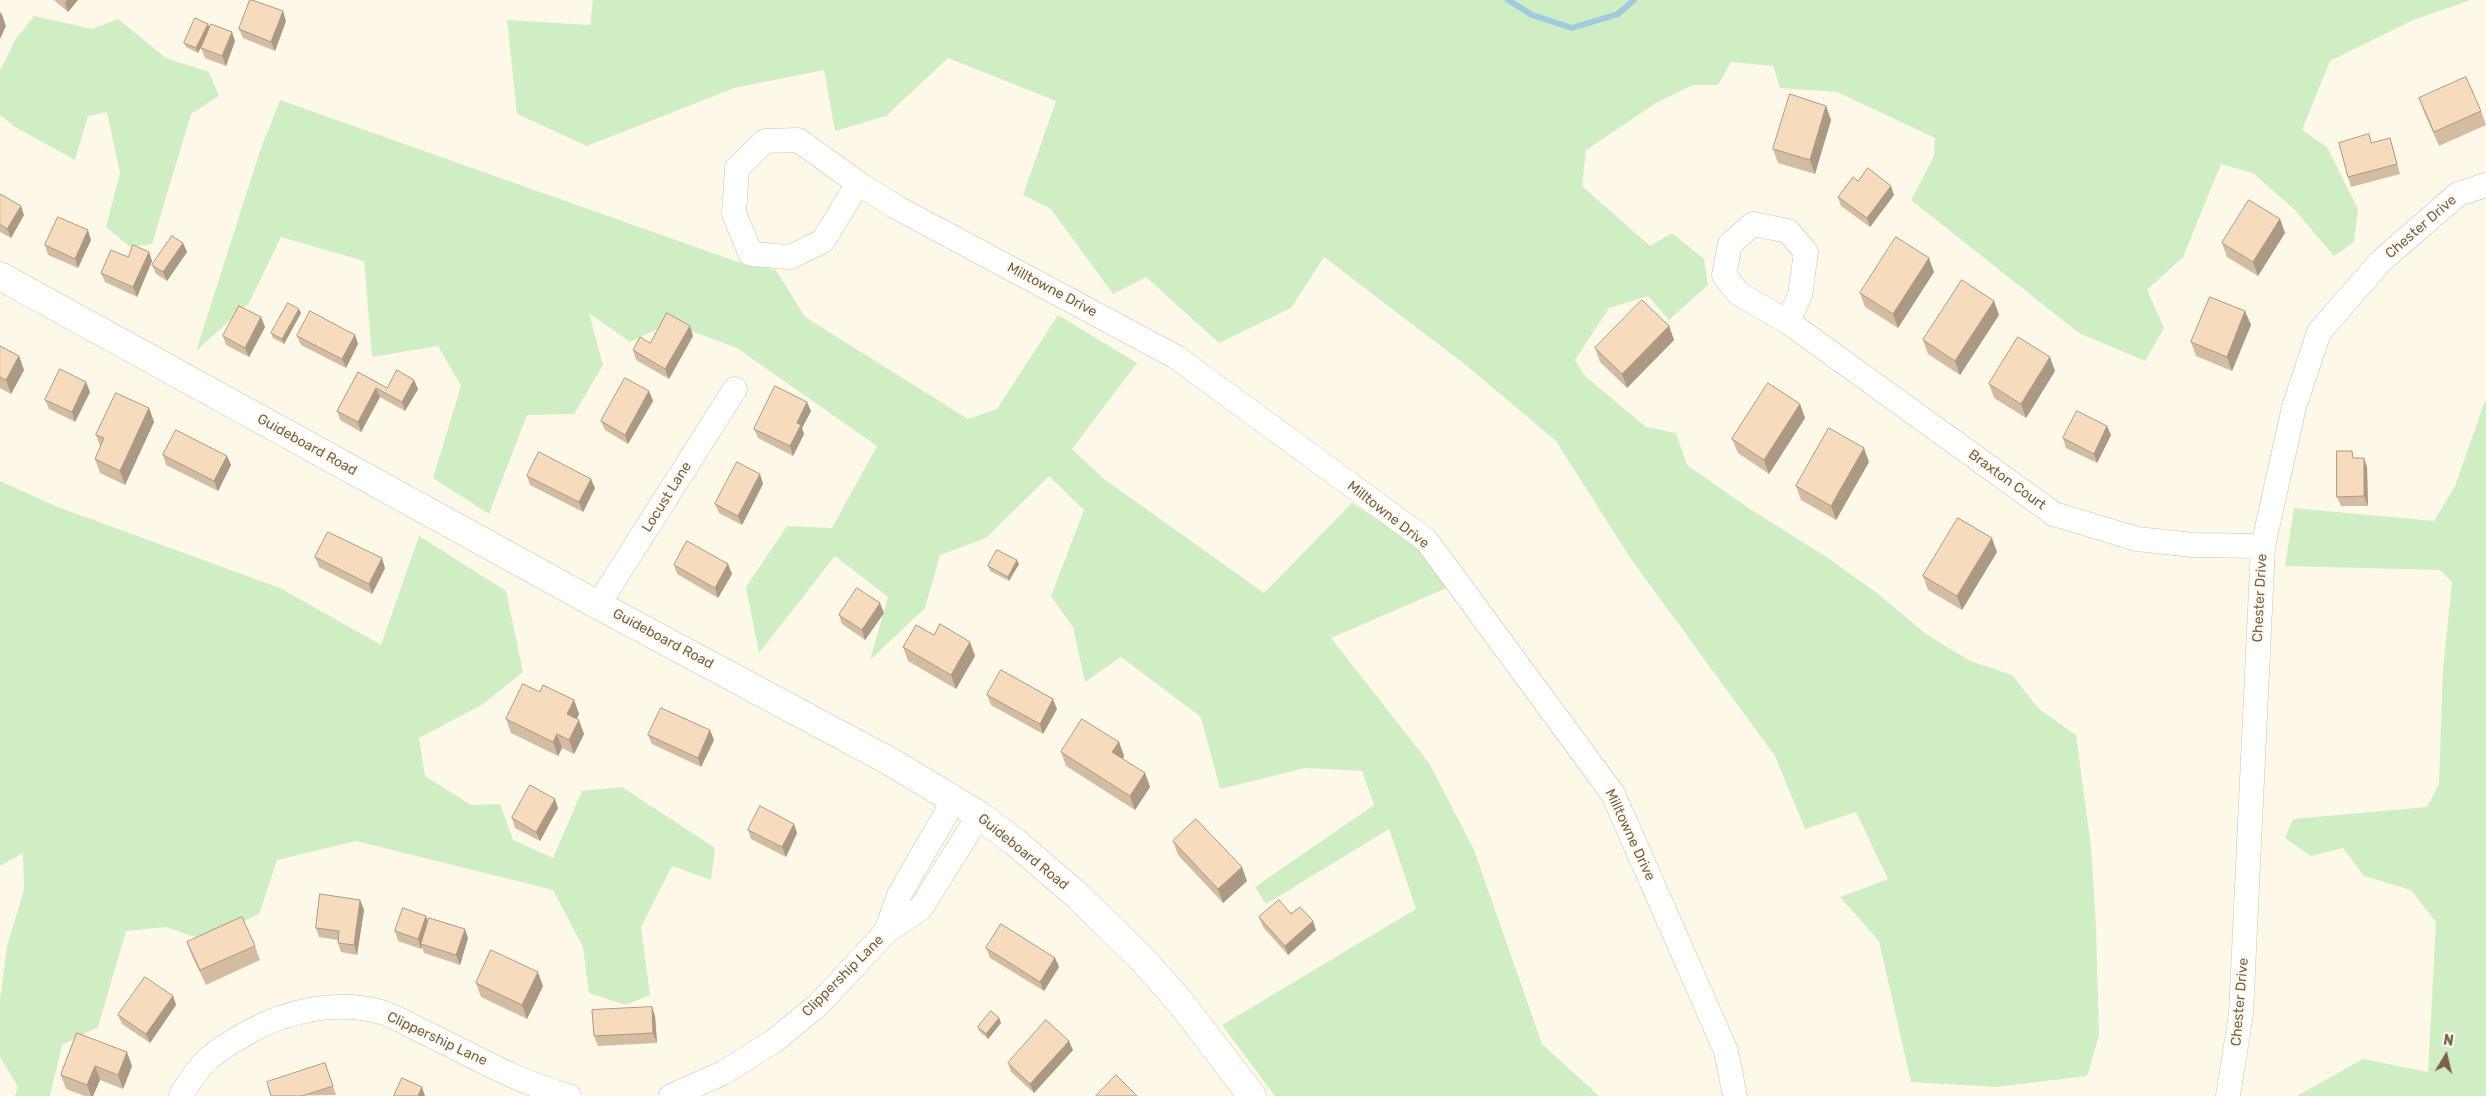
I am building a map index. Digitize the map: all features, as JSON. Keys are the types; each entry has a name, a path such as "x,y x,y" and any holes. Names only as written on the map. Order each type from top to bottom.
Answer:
{"street":[{"name":"Milltowne Drive","path":"858,183 823,241 790,258 751,254 734,214 737,168 764,141 798,140 858,183 905,212 1176,357 1426,540 1613,794 1726,1051 1735,1096"},
{"name":"Chester Drive","path":"2228,1096 2241,1014 2262,546 2294,407 2319,332 2381,261 2458,194 2486,185"},
{"name":"Guideboard Road","path":"0,276 598,605 891,762 978,815 1015,842 1079,897 1144,961 1181,1003 1252,1096"},
{"name":"Braxton Court","path":"1788,322 2054,514 2137,539 2193,545 2262,546"},
{"name":"Locust Lane","path":"598,605 735,389"},
{"name":"Clippership Lane","path":"886,932 899,895 954,800"},
{"name":"Clippership Lane","path":"671,1096 723,1073 774,1041 819,1004 886,932 920,908 978,815"},
{"name":"Clippership Lane","path":"182,1096 202,1064 221,1047 261,1024 307,1010 346,1007 382,1012 540,1088 569,1096"}],"green space":[{"path":"593,0 2471,0 2413,20 2330,61 2302,130 2327,147 2358,209 2354,242 2334,256 2294,209 2253,173 2221,164 2183,257 2147,290 2164,328 2145,361 2079,333 1911,200 1934,156 1935,138 1837,92 1780,88 1773,66 1731,62 1718,85 1693,85 1656,103 1586,150 1582,186 1650,246 1672,233 1704,259 1708,285 1669,320 1648,296 1609,308 1575,360 1585,376 1646,427 1676,433 1687,465 1750,509 1828,558 1877,593 1926,634 1970,661 2012,675 2039,709 2076,735 2091,846 2096,927 2099,1036 2087,1076 1996,1087 1911,1082 1879,941 1840,897 1888,879 1856,812 1805,829 1775,756 1631,559 1556,441 1467,366 1324,257 1291,308 1219,343 1146,277 1113,294 1051,209 1023,195 1056,101 948,58 886,116 835,131 824,70 734,88 587,146 517,114 507,20 590,25"},
{"path":"34,16 92,29 118,19 166,58 209,72 219,96 191,114 152,244 130,247 106,227 120,173 107,112 88,116 75,160 15,127 0,115 0,71 15,40"},
{"path":"280,100 735,261 776,270 805,317 968,419 997,409 1058,315 1137,363 1072,449 1104,479 1264,593 1352,503 1414,544 1449,587 1331,638 1429,763 1474,850 1542,1044 1599,1096 1275,1096 1222,1025 1416,909 1389,829 1266,904 1255,887 1374,805 1362,771 1305,768 1220,789 1201,717 1121,657 1085,682 1073,627 1051,596 1084,510 1049,476 986,538 940,555 925,608 870,660 888,597 835,556 759,653 746,587 787,526 832,528 877,446 737,348 670,323 630,342 589,313 603,365 574,414 527,415 489,514 433,478 461,386 438,346 372,357 364,261 281,237 249,303 196,351 260,151"},
{"path":"2486,398 2486,1096 2297,1096 2363,1059 2428,1072 2436,922 2411,890 2364,876 2343,848 2311,856 2285,838 2293,819 2427,807 2439,784 2443,669 2452,582 2440,570 2285,566 2294,508 2434,521 2455,486"},
{"path":"0,481 55,506 280,588 381,645 419,536 506,591 523,672 483,704 419,738 425,776 471,805 500,804 513,840 553,858 582,791 622,787 715,848 711,880 672,866 641,927 650,995 625,1005 589,993 583,947 553,890 356,841 277,860 259,914 204,940 166,927 126,931 98,1027 62,1045 50,1096 15,1096 18,1087 0,1057 0,1000 7,946 24,890 23,853 0,866"}],"building":[{"path":"250,0 283,11 271,42 239,29"},
{"path":"195,18 208,24 196,48 184,43"},
{"path":"211,24 232,32 222,56 201,48"},
{"path":"2466,77 2481,111 2434,132 2419,98"},
{"path":"1790,94 1826,106 1810,160 1773,149"},
{"path":"2369,134 2371,143 2390,138 2397,164 2348,177 2339,143"},
{"path":"1868,168 1891,186 1867,218 1838,197 1853,177 1858,181"},
{"path":"0,194 21,206 7,229 0,224"},
{"path":"2249,200 2280,219 2253,262 2222,243"},
{"path":"58,217 88,230 75,259 45,245"},
{"path":"172,236 183,243 163,272 152,265"},
{"path":"1896,237 1929,258 1893,314 1860,293"},
{"path":"133,245 149,252 133,287 101,273 111,250 128,257"},
{"path":"1962,280 1994,301 1955,361 1923,340"},
{"path":"2210,297 2245,311 2227,357 2191,342"},
{"path":"1642,300 1669,326 1622,374 1595,348"},
{"path":"288,303 299,309 282,339 271,333"},
{"path":"239,306 261,317 245,348 223,336"},
{"path":"310,311 355,335 342,359 297,336"},
{"path":"667,313 690,326 665,369 633,350 640,337 650,343"},
{"path":"2018,337 2050,357 2021,404 1989,384"},
{"path":"0,346 19,356 6,380 0,377"},
{"path":"60,369 86,382 72,412 45,400"},
{"path":"397,370 414,380 402,402 376,388 358,422 337,411 358,372 387,388"},
{"path":"625,378 649,391 625,435 601,421"},
{"path":"1768,383 1800,404 1764,460 1732,439"},
{"path":"775,386 807,402 797,423 801,425 790,446 754,429"},
{"path":"116,393 149,408 120,471 95,459 104,438 96,435"},
{"path":"2077,411 2107,426 2094,454 2063,438"},
{"path":"1829,428 1864,448 1831,506 1796,486"},
{"path":"176,430 227,456 214,481 163,455"},
{"path":"2337,451 2352,451 2353,458 2364,458 2364,496 2337,497"},
{"path":"539,452 591,479 579,502 527,476"},
{"path":"737,462 760,474 738,516 715,504"},
{"path":"1958,518 1992,538 1957,596 1923,576"},
{"path":"328,532 382,558 369,584 315,557"},
{"path":"687,541 728,564 715,588 674,565"},
{"path":"997,550 1017,560 1008,577 988,566"},
{"path":"857,588 880,603 862,630 839,615"},
{"path":"940,624 970,642 951,675 903,647 916,625 934,635"},
{"path":"1001,670 1053,699 1040,724 987,695"},
{"path":"523,684 540,692 543,685 574,700 567,714 579,720 569,740 557,734 553,742 506,719"},
{"path":"661,708 710,730 698,758 648,735"},
{"path":"1082,719 1119,742 1112,752 1145,773 1130,796 1061,752"},
{"path":"530,785 555,799 536,832 512,818"},
{"path":"760,806 794,824 782,847 748,830"},
{"path":"1196,819 1242,867 1218,889 1173,841"},
{"path":"320,894 360,900 354,945 338,943 339,931 316,928"},
{"path":"1279,900 1291,914 1300,907 1313,921 1285,946 1259,917"},
{"path":"403,908 426,916 418,939 395,931"},
{"path":"242,917 255,946 200,970 187,942"},
{"path":"429,918 465,929 456,955 421,944"},
{"path":"1001,924 1055,958 1040,982 986,948"},
{"path":"491,950 538,972 522,1005 476,983"},
{"path":"145,977 173,996 146,1034 118,1015"},
{"path":"652,1007 653,1033 594,1036 592,1010"},
{"path":"991,1011 999,1018 986,1034 978,1027"},
{"path":"1046,1020 1069,1041 1030,1084 1008,1063"},
{"path":"77,1033 127,1052 118,1075 95,1066 87,1085 61,1075"},
{"path":"325,1063 333,1086 302,1096 271,1096 267,1082"},
{"path":"1116,1075 1137,1096 1096,1096"},
{"path":"402,1078 422,1087 418,1096 394,1096"}],"waterway":[{"path":"1508,0 1532,15 1572,28 1618,14 1634,0"}]}
